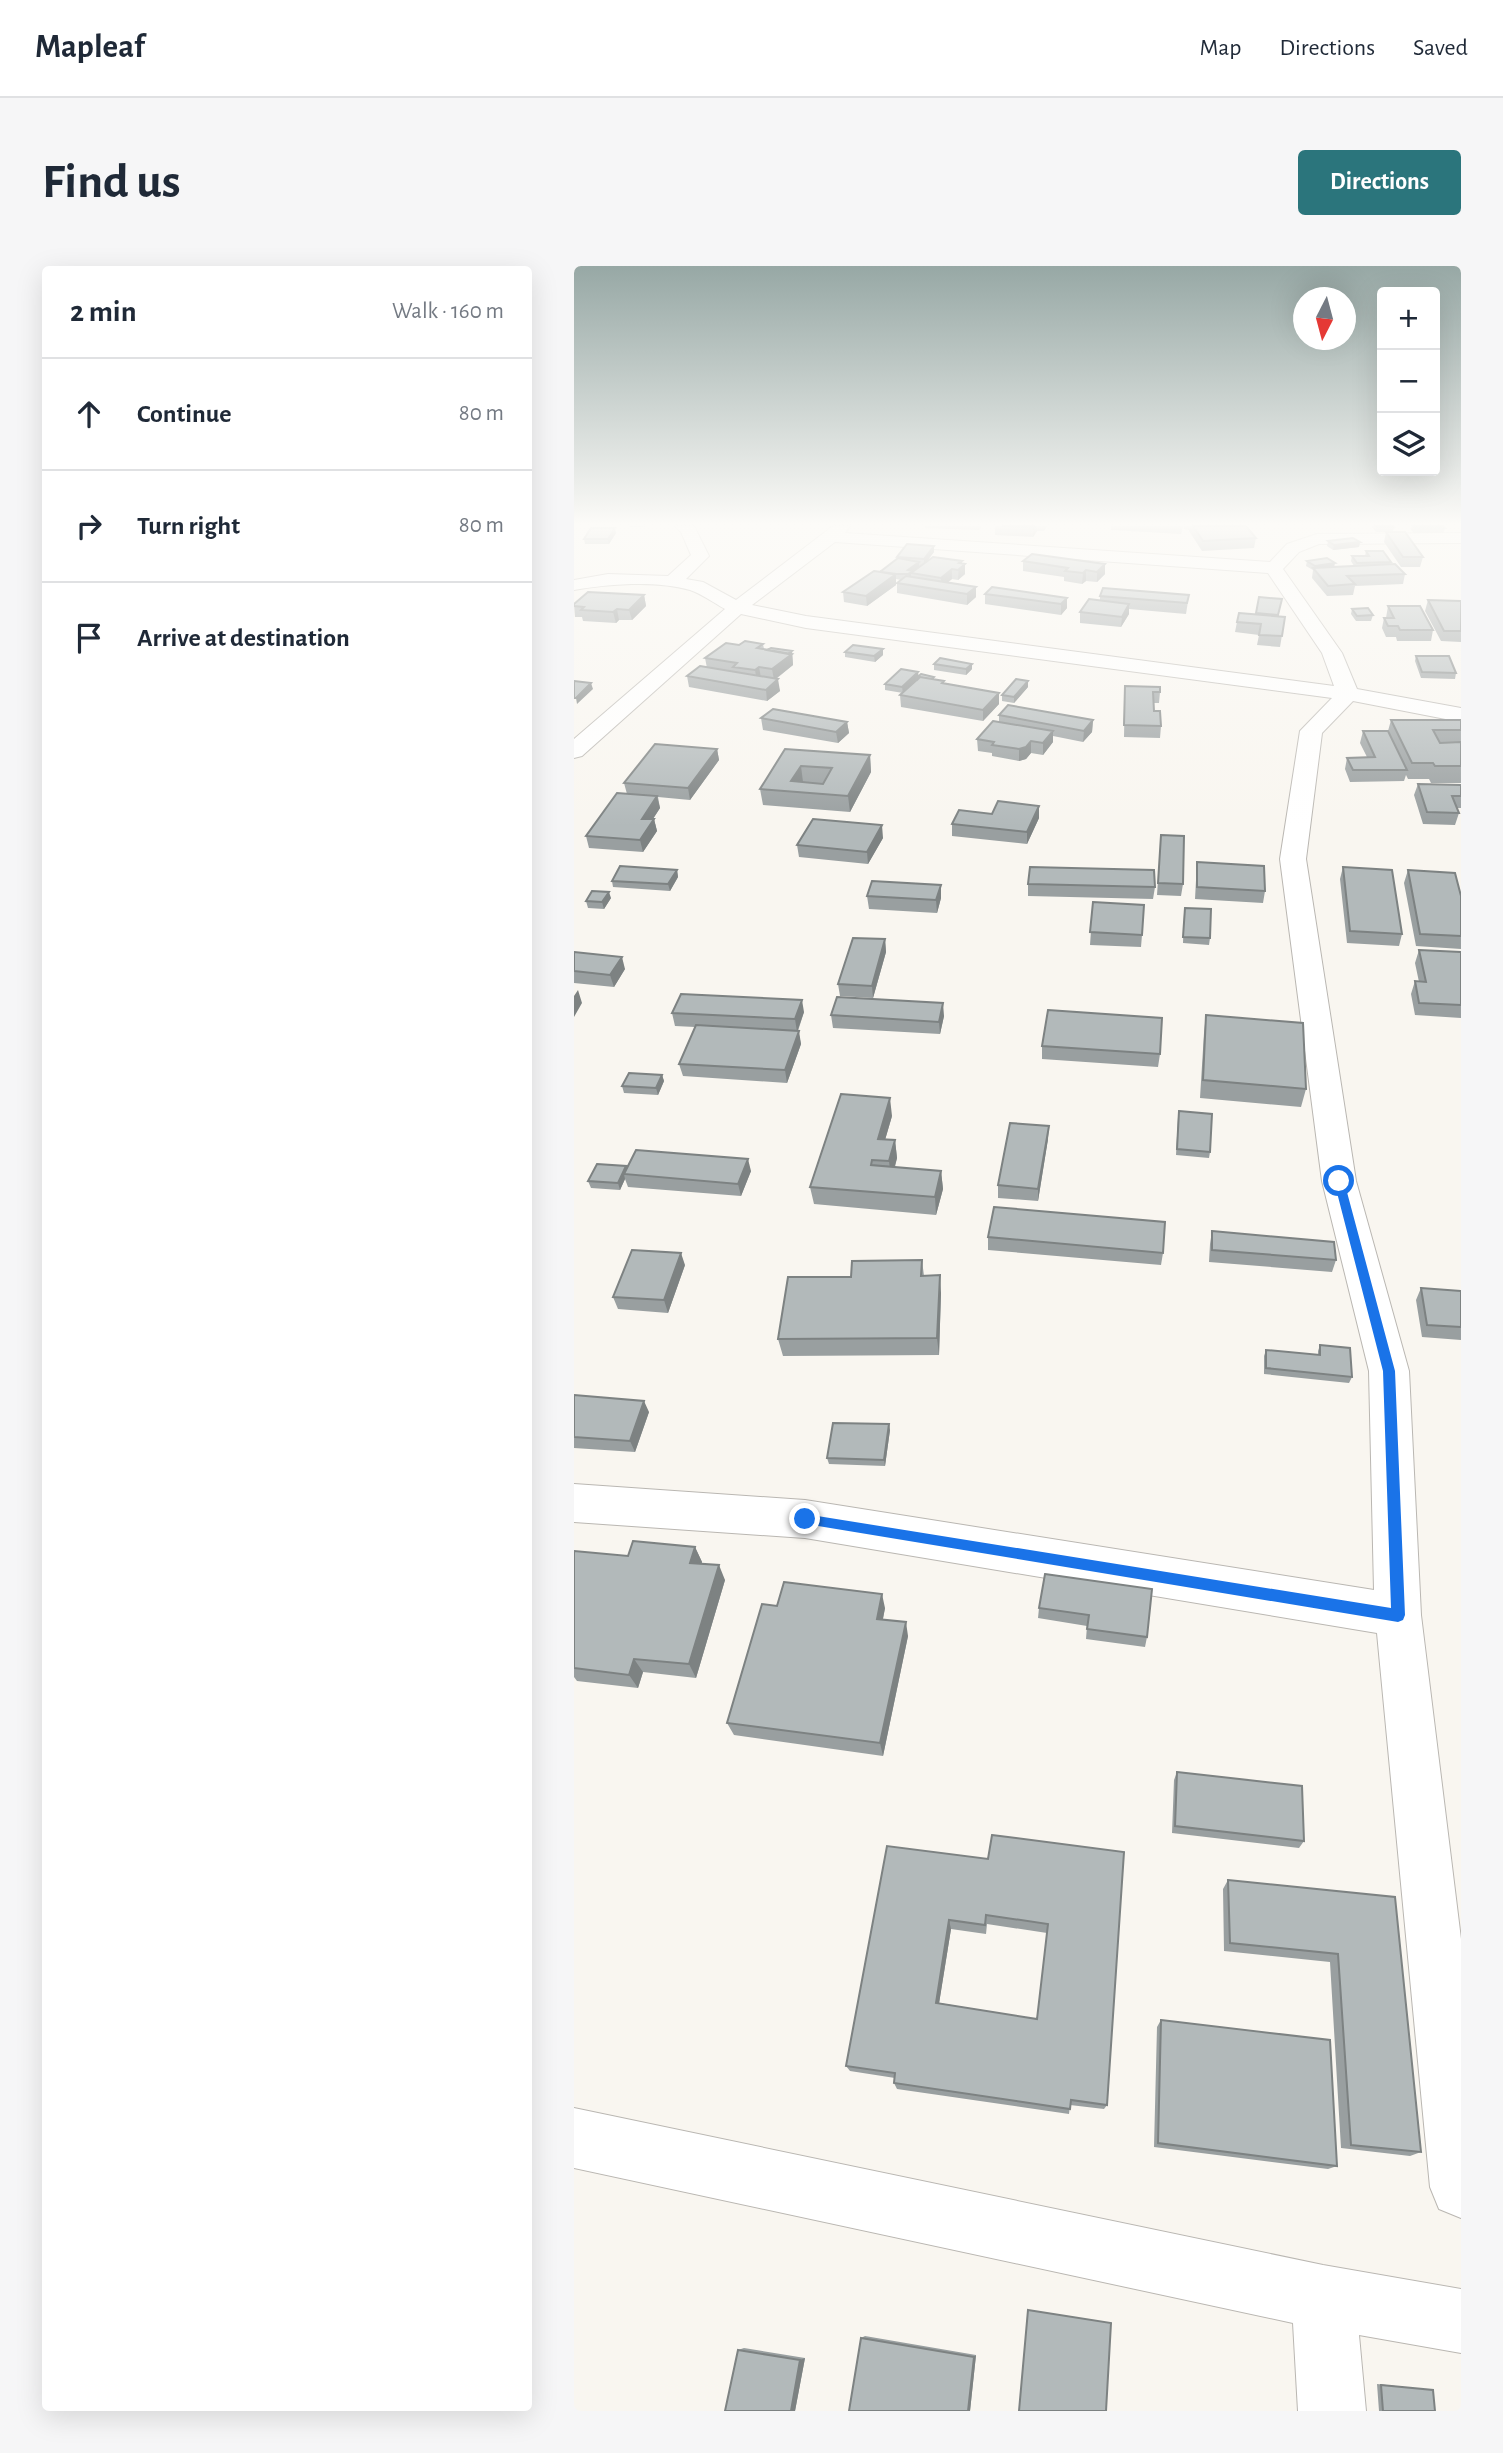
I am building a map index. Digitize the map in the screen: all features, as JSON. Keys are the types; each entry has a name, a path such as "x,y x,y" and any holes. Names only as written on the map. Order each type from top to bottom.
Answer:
{"street":[{"path":"574,751 716,626"},
{"path":"837,626 1348,694 1461,715"},
{"path":"1314,626 1332,653 1348,694"},
{"path":"1348,694 1311,731 1293,859 1339,1181 1389,1371 1398,1615 1461,2186"},
{"path":"574,1503 805,1519 1398,1615"},
{"path":"574,2138 1323,2297 1461,2321"},
{"path":"1323,2297 1332,2411"}],"building":[{"path":"1261,626 1284,626 1282,636 1259,635"},
{"path":"1398,626 1431,626 1433,630 1400,630"},
{"path":"1441,626 1461,626 1461,631 1444,631"},
{"path":"745,641 763,644 757,648 792,654 772,669 759,667 755,670 733,667 737,663 705,658 726,643 739,645"},
{"path":"853,645 883,649 874,656 845,652"},
{"path":"771,648 792,651 788,654 767,650"},
{"path":"1416,656 1449,656 1456,673 1422,672"},
{"path":"940,658 972,664 966,669 934,664"},
{"path":"700,666 778,679 766,690 687,676"},
{"path":"901,669 918,672 902,687 885,684"},
{"path":"921,674 934,677 915,679"},
{"path":"920,677 999,693 983,710 900,695"},
{"path":"1016,679 1028,681 1014,697 1002,695"},
{"path":"574,681 591,683 576,698 574,698"},
{"path":"1125,686 1160,687 1160,692 1153,692 1154,711 1160,711 1161,726 1124,725"},
{"path":"1008,705 1093,720 1084,731 999,715"},
{"path":"773,709 847,722 836,732 761,718"},
{"path":"1391,720 1461,720 1461,730 1433,730 1440,743 1461,742 1461,766 1412,763"},
{"path":"993,721 1053,731 1043,743 1031,741 1026,747 1019,749 992,745 994,742 977,739"},
{"path":"1363,731 1388,731 1407,770 1353,770 1347,758 1375,757"},
{"path":"655,744 717,749 688,788 624,783"},
{"path":"785,749 870,755 848,796 760,789","holes":["801,766 832,768 823,784 791,781"]},
{"path":"1418,784 1461,785 1461,796 1452,796 1459,813 1427,812"},
{"path":"617,793 657,796 642,819 654,819 640,840 586,836"},
{"path":"998,801 1039,806 1027,832 952,824 959,810 992,814"},
{"path":"813,819 882,825 867,852 797,845"},
{"path":"1161,835 1184,836 1183,884 1158,883"},
{"path":"1197,862 1264,866 1265,891 1197,887"},
{"path":"620,866 677,870 668,884 612,881"},
{"path":"1030,867 1154,870 1155,887 1028,884"},
{"path":"1343,867 1392,870 1402,934 1350,931"},
{"path":"1408,870 1455,873 1461,896 1461,936 1420,934"},
{"path":"872,881 941,885 936,900 867,896"},
{"path":"592,891 609,892 602,902 586,901"},
{"path":"1093,902 1144,905 1142,935 1090,932"},
{"path":"1185,908 1211,909 1210,938 1183,937"},
{"path":"853,938 885,939 872,986 838,984"},
{"path":"1419,950 1461,952 1461,1005 1419,1003 1415,981 1426,982"},
{"path":"574,952 622,957 610,975 574,971"},
{"path":"681,994 802,1000 795,1019 672,1013"},
{"path":"837,997 943,1003 939,1022 831,1015"},
{"path":"1048,1010 1162,1018 1160,1054 1042,1046"},
{"path":"1206,1015 1303,1023 1306,1089 1203,1080"},
{"path":"696,1025 799,1031 785,1070 679,1064"},
{"path":"629,1073 662,1075 656,1088 622,1086"},
{"path":"841,1094 890,1098 878,1139 895,1140 889,1161 872,1160 871,1165 941,1171 935,1197 810,1187"},
{"path":"1179,1111 1212,1114 1210,1152 1177,1149"},
{"path":"1010,1123 1049,1126 1038,1189 998,1185"},
{"path":"636,1150 748,1159 738,1184 624,1174"},
{"path":"597,1164 626,1166 618,1183 588,1181"},
{"path":"994,1207 1165,1222 1163,1253 988,1237"},
{"path":"1212,1231 1334,1242 1336,1260 1212,1250"},
{"path":"632,1250 681,1253 664,1300 613,1297"},
{"path":"922,1260 921,1276 940,1275 937,1338 778,1339 788,1277 851,1277 852,1261"},
{"path":"1421,1288 1461,1291 1461,1327 1427,1325"},
{"path":"1320,1345 1350,1348 1352,1377 1266,1368 1266,1350 1320,1355"},
{"path":"574,1395 644,1401 630,1441 574,1437"},
{"path":"833,1423 889,1424 884,1460 827,1458"},
{"path":"633,1541 695,1547 690,1563 719,1565 689,1664 634,1659 629,1675 574,1668 574,1551 628,1556"},
{"path":"1045,1574 1152,1589 1147,1637 1087,1629 1089,1615 1039,1608"},
{"path":"784,1582 882,1594 877,1619 906,1622 880,1743 727,1723 762,1604 777,1606"},
{"path":"1177,1772 1302,1786 1304,1841 1175,1826"},
{"path":"992,1835 1124,1852 1107,2105 1071,2100 1070,2109 894,2083 895,2073 846,2066 887,1846 988,1859","holes":["986,1915 1048,1924 1037,2019 936,2003 949,1920 985,1925"]},
{"path":"1228,1880 1395,1897 1421,2152 1351,2145 1338,1954 1230,1943"},
{"path":"1161,2020 1330,2040 1337,2166 1158,2143"},
{"path":"1028,2310 1111,2323 1106,2411 1019,2411"},
{"path":"861,2338 974,2357 968,2411 849,2411"},
{"path":"738,2350 800,2360 791,2411 725,2411"},
{"path":"1381,2385 1433,2390 1435,2411 1383,2411"}],"route":[{"path":"805,1519 1398,1615 1389,1371 1339,1181"}]}
